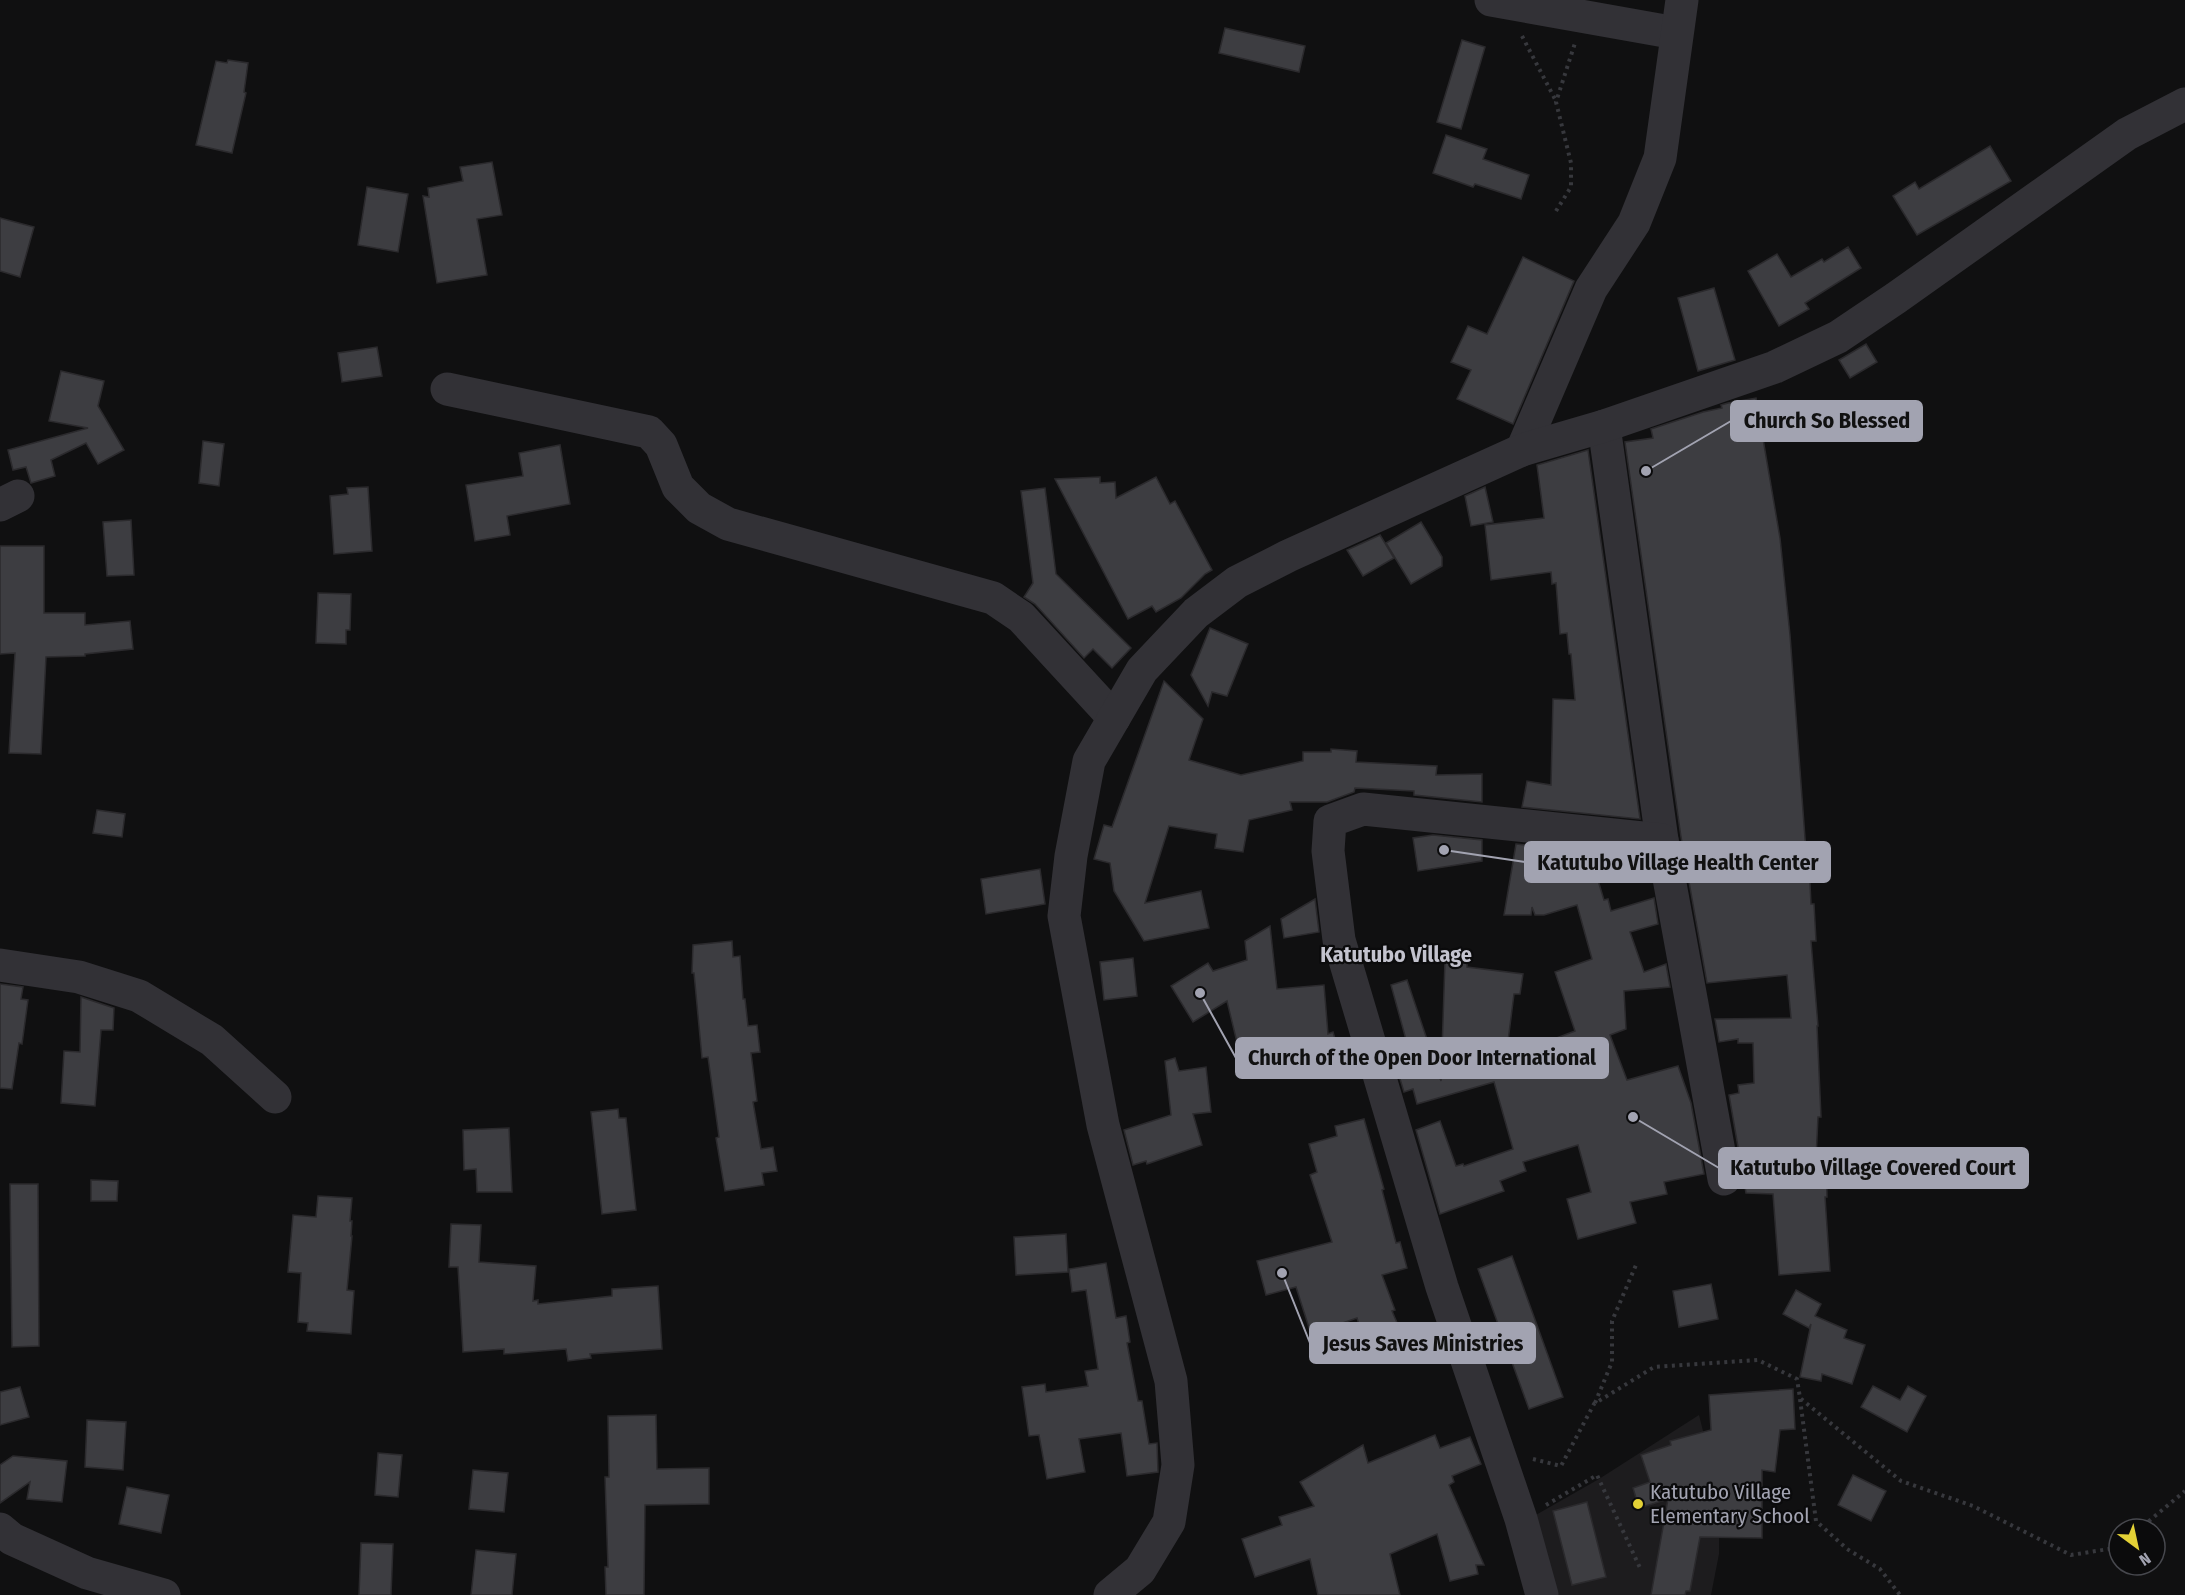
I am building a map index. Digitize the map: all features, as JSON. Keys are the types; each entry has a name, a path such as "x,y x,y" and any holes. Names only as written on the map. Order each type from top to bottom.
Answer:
{"street":[{"path":"1522,450 1591,289 1634,223 1660,158 1682,0"},
{"path":"1498,2 1676,33"},
{"path":"1110,1595 1140,1570 1169,1522 1178,1465 1171,1381 1103,1125 1064,916 1071,856 1089,761 1142,670 1196,613 1237,582 1288,556 1522,450 1604,426 1775,367 1838,337 2127,134 2185,104"},
{"path":"447,389 649,432 661,445 678,487 699,508 728,524 993,598 1021,617 1114,718"},
{"path":"1604,426 1662,840 1724,1179"},
{"path":"1542,1595 1521,1519 1442,1287 1339,940 1328,851 1330,821 1363,809 1662,840"},
{"path":"0,965 79,977 139,996 212,1040 275,1097"},
{"path":"0,1529 12,1539 87,1573 164,1595"}],"path":[{"path":"1498,2 1556,102 1571,163 1571,188 1556,211"},
{"path":"1556,102 1584,16"},
{"path":"1497,1451 1561,1466 1594,1404 1612,1362 1612,1321 1636,1265"},
{"path":"1594,1404 1654,1367 1758,1360 1797,1379 1816,1521 1846,1550 1880,1569 1900,1595"},
{"path":"1800,1398 1901,1481 1972,1506 2071,1555 2107,1549"},
{"path":"1521,1519 1598,1475 1641,1570"},
{"path":"2154,1517 2185,1491"}],"shaded area":[{"name":"Katutubo Village Elementary School","path":"1699,1415 1719,1487 1719,1554 1711,1595 1549,1595 1527,1520 1599,1479"}],"building":[{"path":"1225,28 1305,46 1299,72 1219,53"},
{"path":"1462,40 1485,47 1461,129 1437,122"},
{"path":"228,60 248,63 244,92 246,93 232,153 196,145 216,61 227,63"},
{"path":"1446,135 1487,149 1483,159 1529,175 1521,199 1475,184 1473,187 1433,173"},
{"path":"1990,146 2011,181 1917,235 1893,196 1915,182 1919,189"},
{"path":"492,162 502,215 477,219 487,275 437,283 423,196 429,197 428,188 463,181 460,167"},
{"path":"367,187 408,194 398,252 358,245"},
{"path":"0,218 34,227 20,277 0,271"},
{"path":"1848,247 1861,268 1805,303 1809,309 1779,326 1748,271 1777,254 1791,277 1822,259 1824,262"},
{"path":"1523,257 1574,281 1513,424 1457,399 1471,370 1451,362 1468,326 1487,334"},
{"path":"1714,288 1735,360 1698,371 1678,298"},
{"path":"1866,344 1877,362 1850,378 1839,360"},
{"path":"377,347 382,376 342,382 338,353"},
{"path":"61,371 104,381 98,406 124,450 98,464 86,443 51,460 55,476 31,483 26,467 13,470 8,450 88,428 49,421"},
{"path":"1756,398 1780,538 1790,635 1807,865 1809,864 1811,904 1814,904 1816,941 1811,941 1818,1026 1821,1117 1818,1117 1816,1159 1826,1159 1827,1197 1825,1197 1830,1271 1779,1275 1773,1194 1746,1193 1729,1095 1739,1093 1738,1085 1754,1083 1753,1043 1738,1043 1738,1039 1719,1042 1715,1019 1791,1018 1787,975 1707,983 1681,837 1625,442 1653,438 1651,429 1722,408 1721,405"},
{"path":"203,441 224,444 219,486 199,483"},
{"path":"560,445 570,504 507,516 510,535 475,541 466,485 523,476 519,453"},
{"path":"1588,450 1640,819 1522,807 1527,781 1551,785 1553,699 1575,700 1571,654 1569,654 1567,633 1560,634 1556,583 1552,584 1551,572 1491,580 1485,525 1544,518 1537,465"},
{"path":"1100,477 1100,483 1115,482 1116,498 1156,477 1170,504 1175,501 1212,570 1181,598 1156,612 1152,606 1128,619 1055,479"},
{"path":"368,487 372,551 334,554 330,496 348,494 347,488"},
{"path":"1485,487 1493,522 1471,526 1465,496"},
{"path":"1045,488 1056,574 1131,648 1112,668 1093,649 1084,658 1035,604 1024,597 1033,583 1021,491"},
{"path":"131,520 134,575 107,576 103,522"},
{"path":"1421,522 1442,557 1442,566 1411,584 1386,543"},
{"path":"1380,535 1394,558 1363,576 1347,550"},
{"path":"0,546 44,546 44,613 85,613 85,625 130,621 133,649 85,654 85,656 46,657 41,754 9,753 15,653 0,654"},
{"path":"318,593 351,594 350,630 346,630 346,644 316,643"},
{"path":"1210,628 1248,644 1227,696 1212,692 1208,706 1191,675"},
{"path":"1164,681 1203,719 1189,760 1241,775 1303,761 1303,752 1331,752 1331,749 1357,751 1356,762 1437,766 1436,775 1482,774 1482,802 1414,795 1414,791 1355,788 1354,792 1327,802 1290,802 1292,810 1249,820 1243,852 1215,848 1217,834 1169,826 1145,903 1201,891 1209,928 1144,941 1114,891 1110,863 1094,859 1104,825 1112,827"},
{"path":"97,810 125,814 122,837 93,833"},
{"path":"1433,835 1482,840 1482,861 1418,871 1413,838"},
{"path":"1516,844 1534,846 1532,871 1590,854 1604,900 1608,899 1611,911 1654,898 1658,924 1630,932 1644,972 1666,964 1670,987 1624,991 1626,1029 1610,1035 1627,1080 1678,1066 1691,1103 1704,1174 1664,1182 1667,1194 1630,1202 1636,1223 1578,1239 1567,1199 1591,1192 1578,1145 1523,1162 1526,1171 1500,1181 1504,1191 1440,1214 1416,1130 1440,1121 1456,1166 1463,1164 1464,1166 1513,1149 1494,1082 1417,1104 1413,1089 1404,1092 1394,1059 1410,1054 1391,985 1407,980 1441,1081 1445,960 1467,960 1467,967 1523,974 1520,994 1514,994 1506,1057 1575,1031 1555,972 1592,959 1577,905 1544,915 1535,915 1532,907 1531,915 1504,915"},
{"path":"1040,869 1045,904 986,914 981,879"},
{"path":"1315,899 1319,932 1284,938 1281,919"},
{"path":"1270,926 1277,989 1324,985 1328,1034 1333,1032 1341,1059 1310,1068 1307,1055 1282,1061 1280,1052 1241,1059 1227,1001 1193,1022 1171,986 1208,963 1213,971 1247,960 1245,941"},
{"path":"732,941 733,957 740,956 743,999 745,999 748,1026 757,1025 760,1052 751,1053 757,1101 753,1102 761,1149 773,1147 777,1171 762,1173 764,1185 725,1191 716,1138 719,1137 708,1057 702,1058 694,973 692,973 693,945"},
{"path":"1133,958 1137,996 1104,1000 1100,962"},
{"path":"0,984 23,987 21,999 28,1000 22,1044 19,1043 12,1089 0,1088"},
{"path":"81,997 114,1008 113,1030 101,1030 95,1106 61,1103 64,1051 80,1052"},
{"path":"1175,1058 1179,1071 1206,1067 1211,1112 1193,1114 1202,1145 1147,1164 1146,1161 1133,1165 1124,1130 1171,1115 1165,1061"},
{"path":"618,1109 619,1118 626,1118 636,1210 602,1214 591,1112"},
{"path":"1364,1119 1384,1189 1382,1190 1396,1243 1400,1242 1407,1268 1382,1275 1398,1325 1382,1330 1390,1357 1371,1363 1357,1318 1311,1334 1296,1287 1266,1295 1257,1261 1332,1242 1310,1175 1317,1172 1309,1144 1337,1136 1335,1126"},
{"path":"509,1128 512,1192 477,1192 476,1169 464,1170 463,1130"},
{"path":"91,1180 118,1181 117,1201 91,1201"},
{"path":"10,1184 38,1184 39,1346 12,1347"},
{"path":"318,1196 352,1198 350,1221 352,1221 352,1236 347,1290 354,1291 351,1334 307,1331 308,1323 298,1322 301,1273 288,1272 293,1215 316,1217"},
{"path":"451,1224 481,1225 479,1262 536,1266 533,1301 538,1300 538,1304 612,1296 612,1289 658,1286 662,1349 590,1354 591,1358 568,1361 566,1349 504,1354 504,1349 463,1352 458,1267 449,1267"},
{"path":"1066,1234 1068,1272 1016,1275 1014,1237"},
{"path":"1512,1256 1563,1397 1529,1409 1478,1269"},
{"path":"1106,1263 1116,1318 1126,1316 1130,1342 1127,1343 1138,1401 1142,1401 1149,1444 1157,1443 1158,1472 1127,1476 1121,1433 1079,1439 1085,1472 1047,1479 1039,1435 1029,1436 1022,1387 1045,1384 1046,1392 1088,1386 1085,1371 1098,1369 1086,1290 1072,1292 1069,1269"},
{"path":"1711,1284 1718,1319 1679,1327 1673,1291"},
{"path":"1796,1290 1821,1304 1815,1316 1847,1330 1844,1338 1865,1345 1852,1384 1822,1374 1821,1381 1800,1377 1811,1324 1809,1328 1783,1314"},
{"path":"1873,1386 1900,1400 1908,1386 1926,1396 1907,1432 1861,1407"},
{"path":"20,1387 29,1417 0,1425 0,1392"},
{"path":"1793,1389 1795,1429 1780,1430 1775,1472 1762,1470 1762,1538 1700,1537 1690,1591 1686,1591 1685,1595 1651,1595 1668,1499 1639,1508 1633,1488 1650,1482 1641,1455 1671,1445 1670,1441 1711,1430 1709,1395"},
{"path":"656,1415 657,1469 709,1468 709,1504 645,1505 644,1595 606,1595 605,1567 608,1567 605,1477 609,1477 608,1416"},
{"path":"87,1420 126,1422 123,1470 85,1467"},
{"path":"1435,1435 1440,1448 1470,1437 1481,1464 1452,1476 1454,1482 1449,1485 1484,1565 1476,1565 1478,1574 1450,1581 1437,1534 1390,1554 1400,1595 1318,1595 1310,1559 1255,1577 1242,1539 1282,1525 1279,1517 1314,1506 1300,1482 1363,1445 1368,1463"},
{"path":"378,1453 402,1455 398,1497 375,1495"},
{"path":"13,1456 67,1461 62,1502 27,1499 30,1482 0,1503 0,1465"},
{"path":"473,1470 508,1473 504,1512 469,1509"},
{"path":"1853,1475 1886,1491 1871,1521 1838,1505"},
{"path":"127,1487 169,1495 161,1533 119,1524"},
{"path":"1587,1502 1606,1577 1572,1585 1553,1511"},
{"path":"361,1543 393,1544 391,1595 359,1595"},
{"path":"476,1550 516,1554 512,1595 471,1595"}],"place":[{"name":"Church So Blessed","path":"1646,471"},
{"name":"Katutubo Village Health Center","path":"1444,850"},
{"name":"Church of the Open Door International","path":"1200,993"},
{"name":"Katutubo Village Covered Court","path":"1633,1117"},
{"name":"Jesus Saves Ministries","path":"1282,1273"},
{"name":"Katutubo Village Elementary School","path":"1638,1504"}],"district":[{"name":"Katutubo Village","path":"1396,954"}]}
